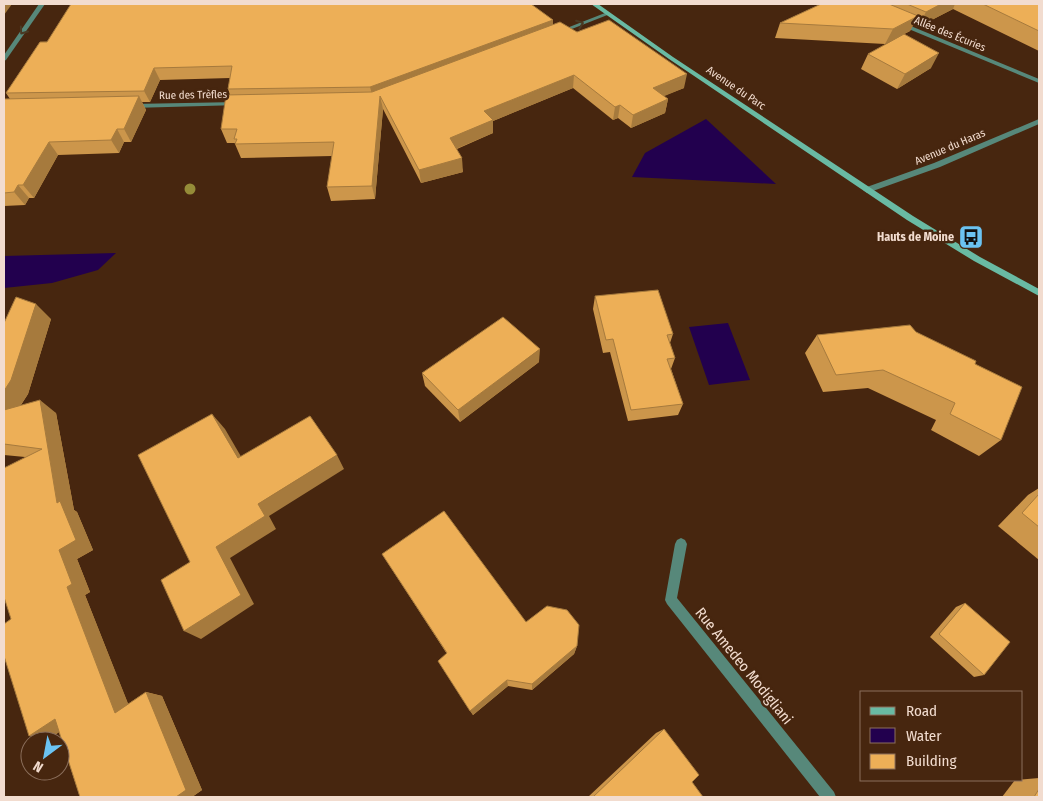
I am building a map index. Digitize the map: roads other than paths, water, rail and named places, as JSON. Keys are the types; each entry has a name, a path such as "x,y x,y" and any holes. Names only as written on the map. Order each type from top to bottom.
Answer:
{"street":[{"path":"4,59 42,4"},
{"name":"Avenue du Parc","path":"594,4 867,190 969,254 1039,293"},
{"path":"545,37 607,14"},
{"name":"Allée des Écuries","path":"891,20 1039,81"},
{"name":"Rue des Trèfles","path":"122,106 248,104"},
{"name":"Avenue du Haras","path":"867,190 937,165 1039,121"},
{"name":"Rue Amedeo Modigliani","path":"681,544 671,600 829,797"}],"water":[{"path":"706,119 776,184 632,177 645,153"},
{"path":"116,253 98,270 52,283 4,288 4,256"},
{"path":"728,323 750,380 709,385 689,327"}],"place":[{"name":"Hauts de Moine","path":"971,237"}]}
